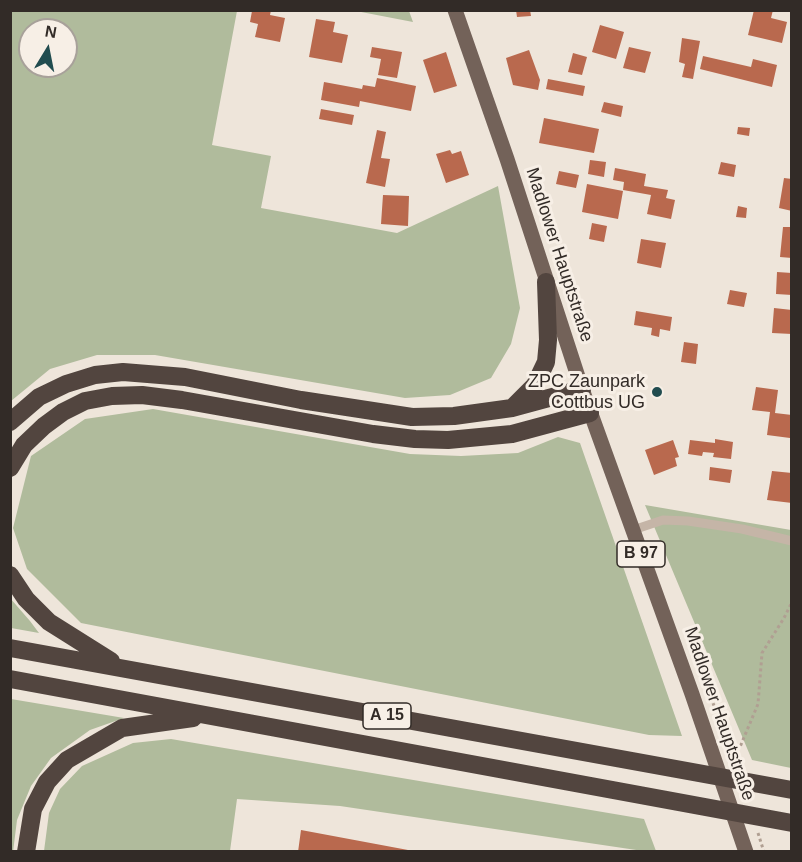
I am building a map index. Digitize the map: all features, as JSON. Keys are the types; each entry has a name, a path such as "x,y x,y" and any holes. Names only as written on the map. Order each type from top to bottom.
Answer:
{"highway":[{"path":"512,408 535,385 546,362 548,340 546,282"},
{"path":"10,422 39,397 66,384 95,375 123,372 185,377 301,400 412,417 454,416 512,408 582,389"},
{"path":"10,468 24,445 53,419 85,401 112,396 142,395 182,400 373,434 437,440 512,434 590,413"},
{"path":"10,575 26,599 49,622 123,668"},
{"name":"A 15","path":"10,648 792,790"},
{"name":"A 15","path":"10,679 792,823"},
{"path":"26,852 33,809 47,782 67,760 122,728 211,716"}],"main road":[{"name":"Madlower Hauptstraße","path":"455,10 507,159 590,413 692,694 746,852"}],"lane":[{"path":"633,530 663,520 688,520 742,529 792,541"}],"path":[{"path":"732,754 740,747 758,704 762,653 792,602"},
{"path":"708,689 736,765"},
{"path":"757,830 764,852"}],"green space":[{"path":"11,10 237,11 212,145 271,156 261,208 397,233 498,186 520,308 511,344 491,378 450,395 405,398 155,355 97,355 50,369 11,401"},
{"path":"356,11 409,11 413,22"},
{"path":"153,409 410,454 461,456 518,453 558,437 580,443 682,736 649,735 81,623 27,569 13,528 31,456 85,419"},
{"path":"645,505 791,530 791,768 752,760"},
{"path":"10,598 30,621 39,633 11,628"},
{"path":"11,699 124,718 90,730 51,758 31,786 17,820 13,852 10,851"},
{"path":"171,739 644,819 656,851 643,851 340,806 237,799 230,851 44,851 49,813 60,789 82,766 133,743"}],"building":[{"path":"271,10 270,15 285,18 280,42 255,37 258,24 250,22 252,11"},
{"path":"516,10 530,10 531,16 517,17"},
{"path":"754,10 773,10 771,18 787,22 782,43 748,35"},
{"path":"316,19 335,22 333,32 348,35 342,63 309,57"},
{"path":"600,25 624,32 616,59 592,52"},
{"path":"682,38 700,41 693,79 682,77 685,64 679,62"},
{"path":"372,47 402,52 397,78 378,75 381,59 370,57"},
{"path":"629,47 651,52 645,73 623,68"},
{"path":"529,50 540,80 538,90 513,85 506,58"},
{"path":"446,52 457,86 434,93 423,60"},
{"path":"573,53 587,57 582,75 568,72"},
{"path":"703,56 751,67 753,59 777,65 772,87 700,69"},
{"path":"377,78 416,86 411,111 360,101 359,107 321,100 324,82 362,89 363,85 375,87"},
{"path":"548,79 585,86 583,96 546,89"},
{"path":"604,102 623,106 621,117 601,112"},
{"path":"321,109 354,115 352,125 319,119"},
{"path":"544,118 599,129 594,153 539,143"},
{"path":"738,127 750,128 749,136 737,134"},
{"path":"377,130 386,132 381,158 390,159 385,187 366,183"},
{"path":"450,150 452,154 461,151 469,175 446,183 436,154"},
{"path":"590,160 606,162 604,177 588,174"},
{"path":"721,162 736,165 734,177 718,174"},
{"path":"615,168 646,174 644,186 668,190 666,198 675,200 671,219 647,214 651,195 623,190 624,182 613,180"},
{"path":"559,171 579,175 576,188 556,184"},
{"path":"784,178 792,179 792,211 779,208"},
{"path":"587,184 623,191 618,219 582,212"},
{"path":"383,195 409,196 408,226 381,224"},
{"path":"738,206 747,208 746,218 736,217"},
{"path":"592,223 607,226 604,242 589,239"},
{"path":"783,227 792,227 792,258 780,257"},
{"path":"641,239 666,243 661,268 637,263"},
{"path":"777,272 792,273 792,295 776,294"},
{"path":"730,290 747,293 744,307 727,304"},
{"path":"774,308 792,310 792,334 772,333"},
{"path":"636,311 672,317 670,331 660,329 659,337 651,335 652,328 634,325"},
{"path":"684,342 698,344 696,364 681,362"},
{"path":"756,387 778,390 775,413 792,415 790,438 767,435 770,412 752,410"},
{"path":"715,439 733,442 731,459 713,457 714,453 703,452 702,456 688,454 690,440 715,443"},
{"path":"673,440 679,457 675,458 677,466 654,475 645,450"},
{"path":"710,467 732,470 730,483 709,480"},
{"path":"772,471 792,473 792,503 767,500"},
{"path":"301,830 408,850 408,852 298,852"}],"place":[{"name":"ZPC Zaunpark Cottbus UG","path":"657,392"}]}
